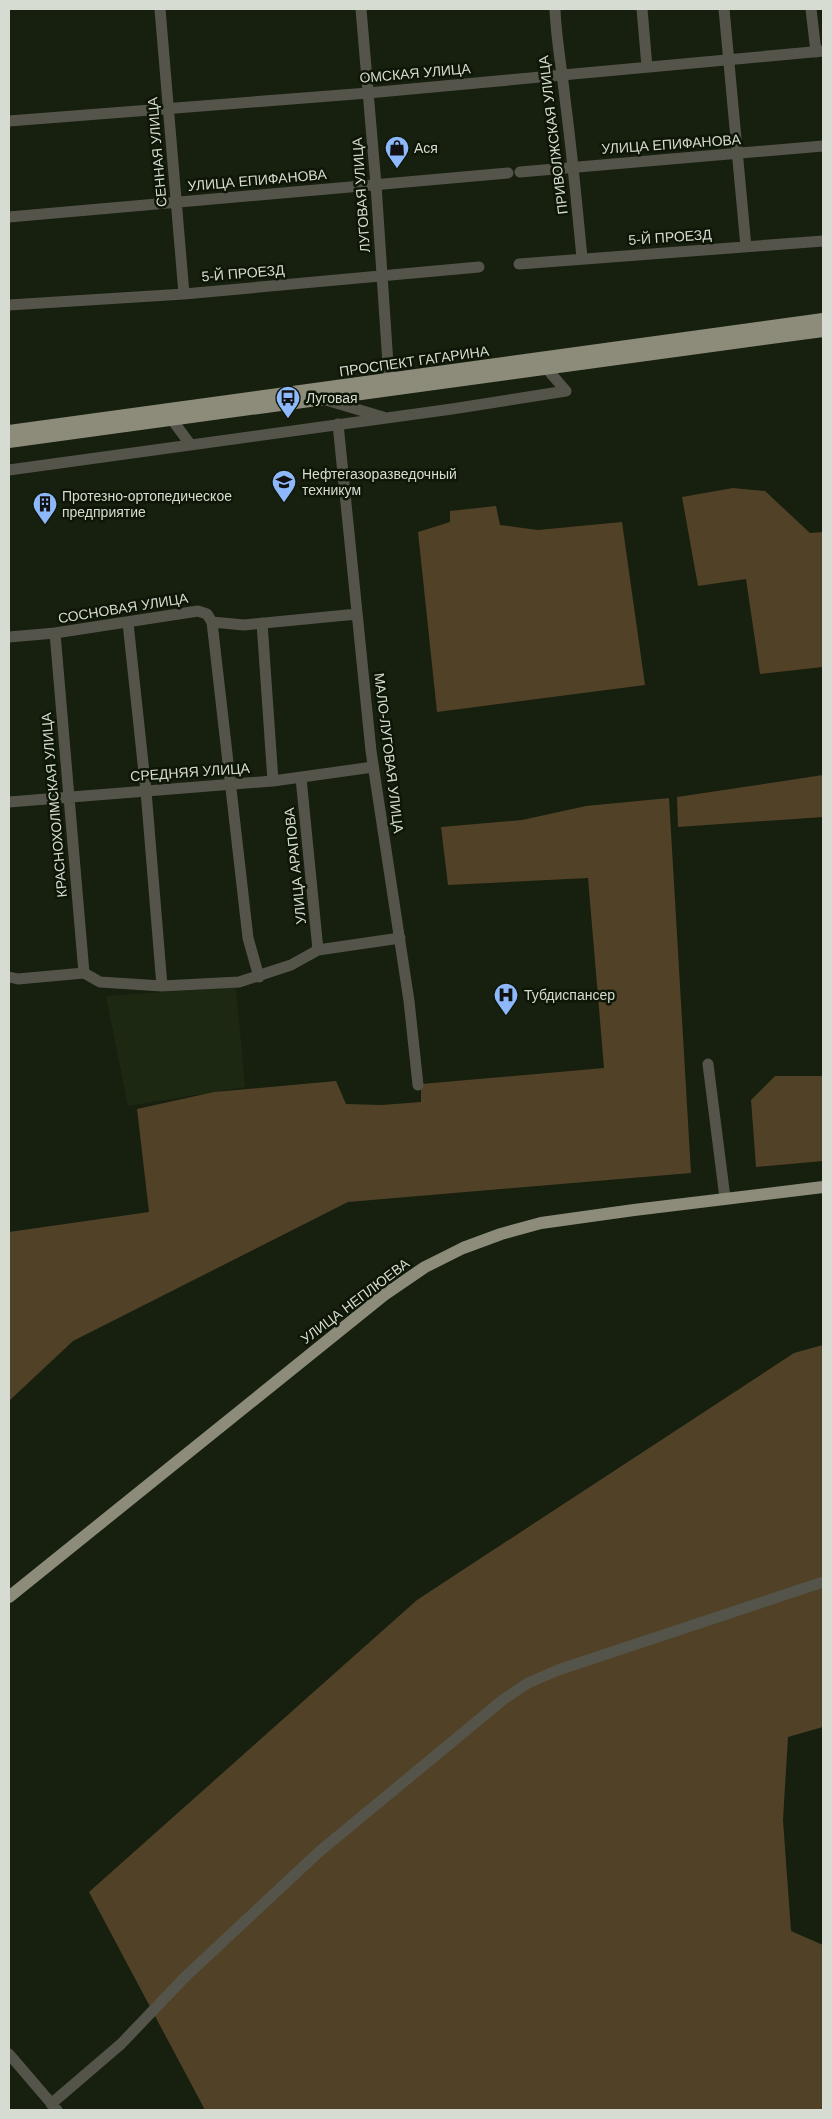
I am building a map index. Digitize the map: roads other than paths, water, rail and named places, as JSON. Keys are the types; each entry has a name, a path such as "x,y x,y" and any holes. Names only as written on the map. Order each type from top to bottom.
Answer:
{"main road":[{"name":"ПРОСПЕКТ ГАГАРИНА","path":"9,431 823,319"},
{"name":"ПРОСПЕКТ ГАГАРИНА","path":"9,442 823,331"},
{"name":"УЛИЦА НЕПЛЮЕВА","path":"9,1597 335,1333 384,1295 425,1267 483,1240 541,1223 823,1187"}],"street":[{"name":"СЕННАЯ УЛИЦА","path":"160,9 184,294"},
{"name":"ЛУГОВАЯ УЛИЦА","path":"360,9 376,185 389,379"},
{"name":"ПРИВОЛЖСКАЯ УЛИЦА","path":"556,9 556,36 563,75 582,258"},
{"path":"642,9 647,66"},
{"path":"724,9 746,247"},
{"path":"811,9 819,51"},
{"name":"ОМСКАЯ УЛИЦА","path":"9,121 368,93 819,51"},
{"name":"УЛИЦА ЕПИФАНОВА","path":"520,172 823,146"},
{"name":"УЛИЦА ЕПИФАНОВА","path":"9,217 508,173"},
{"name":"5-Й ПРОЕЗД","path":"519,264 823,241"},
{"name":"5-Й ПРОЕЗД","path":"9,305 184,294 479,267"},
{"path":"9,470 507,401 566,391 547,369"},
{"path":"326,400 385,418"},
{"path":"173,420 190,444"},
{"name":"МАЛО-ЛУГОВАЯ УЛИЦА","path":"338,424 373,767 409,1001 418,1085"},
{"name":"СОСНОВАЯ УЛИЦА","path":"9,637 55,633 198,612 207,614 212,622 244,625 357,614"},
{"path":"212,622 248,938 259,977"},
{"path":"262,622 273,781"},
{"path":"128,623 146,791 162,986"},
{"name":"КРАСНОХОЛМСКАЯ УЛИЦА","path":"55,633 84,973"},
{"name":"СРЕДНЯЯ УЛИЦА","path":"9,802 273,781 373,767"},
{"name":"УЛИЦА АРАПОВА","path":"301,778 318,950"},
{"path":"9,977 18,979 84,973 100,982 162,986 239,982 291,965 318,950 400,938"},
{"path":"708,1064 725,1198"},
{"path":"9,2054 54,2107 121,2044 185,1976 320,1851 504,1699 528,1683 558,1670 823,1582"}],"place":[{"name":"Ася","path":"397,169"},
{"name":"Луговая","path":"288,419"},
{"name":"Нефтегазоразведочный техникум","path":"284,503"},
{"name":"Протезно-ортопедическое предприятие","path":"45,525"},
{"name":"Тубдиспансер","path":"506,1016"}]}
